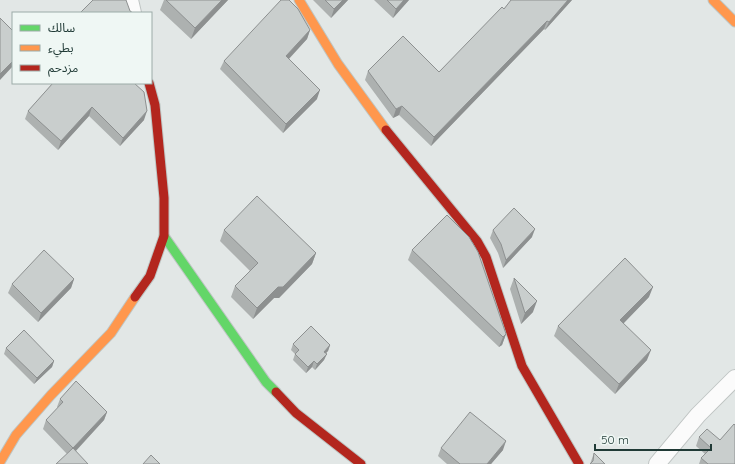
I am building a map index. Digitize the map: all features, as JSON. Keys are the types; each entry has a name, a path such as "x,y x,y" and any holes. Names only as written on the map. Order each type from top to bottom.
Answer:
{"street":[{"path":"130,0 133,12"},
{"path":"299,0 339,68 389,134 477,240 486,257 522,366 579,464"},
{"path":"712,0 735,22"},
{"path":"0,462 16,436 36,412 111,333 150,276 164,236 164,198 155,105 149,84"},
{"path":"164,236 266,382 296,413 361,464"},
{"path":"657,464 698,415 735,378"}],"building":[{"path":"93,0 126,0 132,12 81,12"},
{"path":"166,0 222,0 195,28"},
{"path":"281,0 289,0 298,9 310,30 286,56 320,90 286,124 224,61"},
{"path":"325,0 343,0 334,9"},
{"path":"387,0 404,0 396,9"},
{"path":"511,0 568,0 549,22 547,21 434,137 402,106 396,109 368,71 403,36 439,72 502,7 504,9"},
{"path":"0,18 12,30 12,62 0,74"},
{"path":"52,84 135,84 144,92 147,111 123,138 92,107 61,141 28,111"},
{"path":"257,196 316,253 283,287 278,287 257,308 235,286 258,263 224,230"},
{"path":"514,208 535,229 506,260 501,244 493,230"},
{"path":"447,215 469,237 478,252 506,334 503,337 412,250"},
{"path":"44,250 74,279 41,313 12,284"},
{"path":"625,258 653,287 620,320 651,350 619,384 558,326"},
{"path":"514,278 537,301 525,313"},
{"path":"311,326 330,345 324,352 327,354 317,364 314,361 308,367 295,354 299,350 293,344"},
{"path":"24,330 54,361 37,378 6,348"},
{"path":"76,381 107,412 73,448 46,420 63,402 60,399"},
{"path":"470,412 506,441 487,464 460,464 441,448"},
{"path":"734,424 735,464 708,464 701,458 711,448 699,437 707,429 720,440"},
{"path":"73,448 88,464 56,464"},
{"path":"594,453 605,464 590,464 593,461"},
{"path":"151,455 160,464 143,464"}],"traffic: fast":[{"path":"164,236 266,382 276,392"}],"traffic: slow":[{"path":"299,0 338,64 386,130"},
{"path":"713,0 735,22"},
{"path":"0,462 16,435 51,395 111,333 135,297"}],"traffic: jam":[{"path":"135,297 150,276 164,236 164,198 155,105 149,84"},
{"path":"386,130 477,241 486,257 522,366 579,464"},
{"path":"276,392 296,413 361,464"}]}
